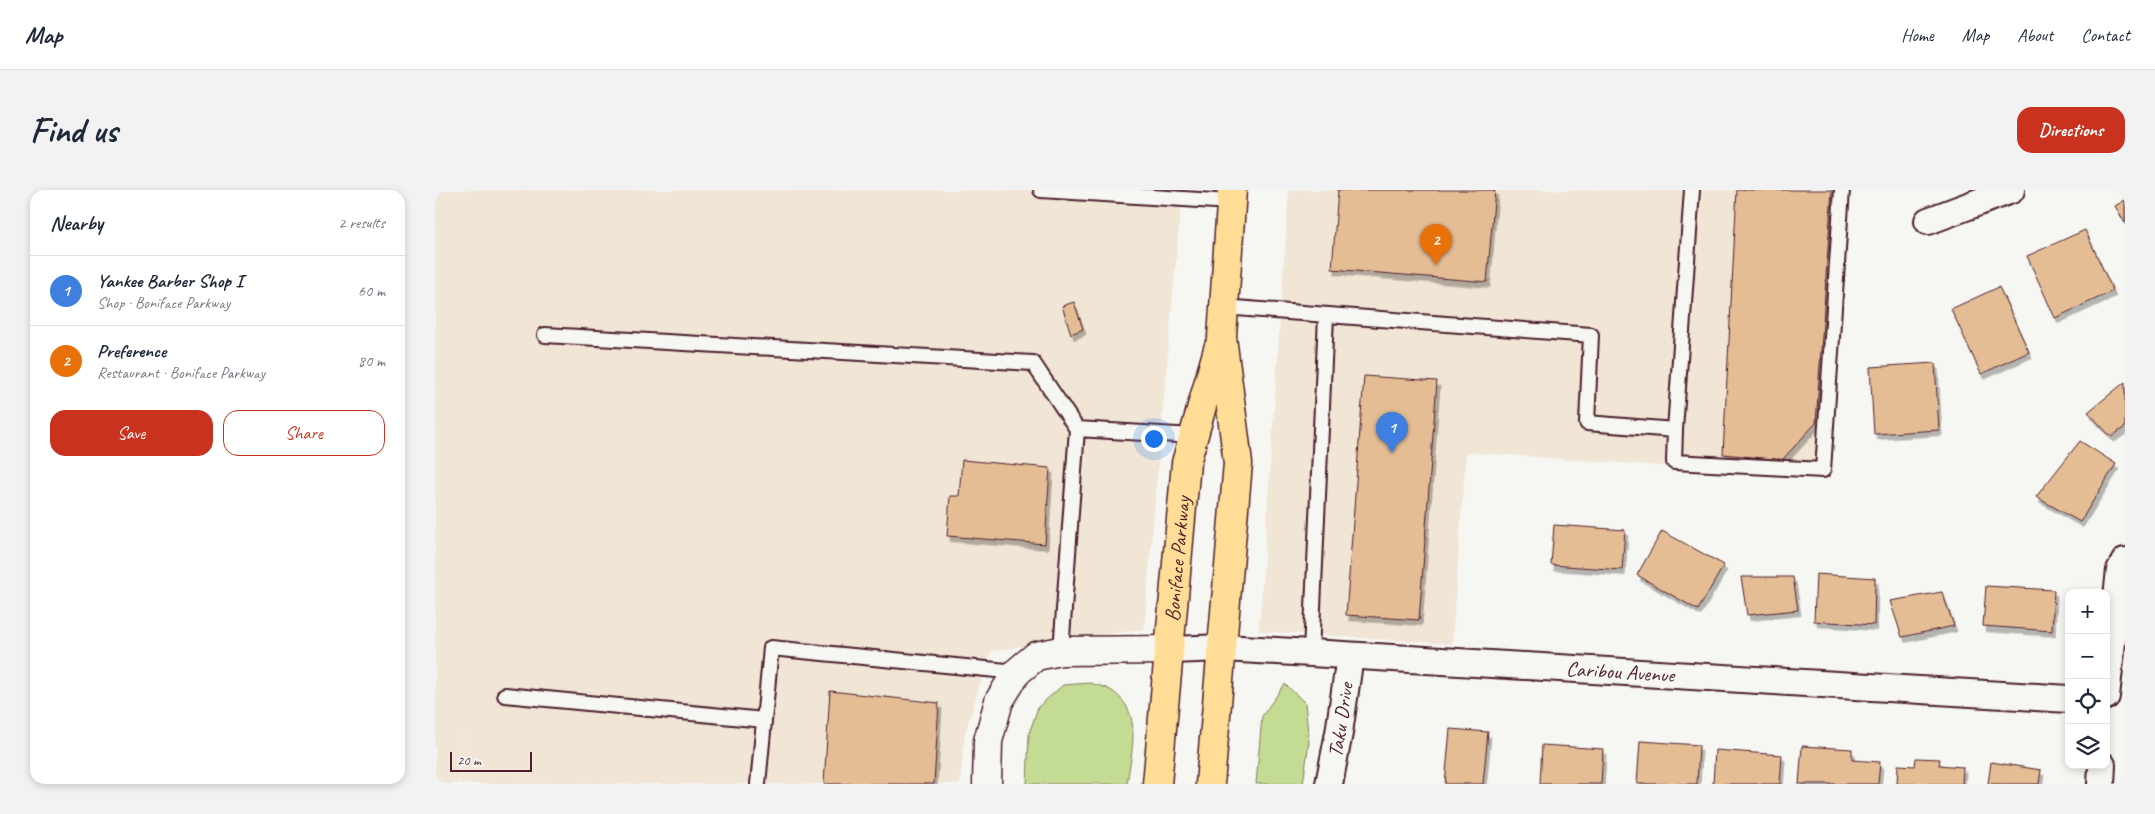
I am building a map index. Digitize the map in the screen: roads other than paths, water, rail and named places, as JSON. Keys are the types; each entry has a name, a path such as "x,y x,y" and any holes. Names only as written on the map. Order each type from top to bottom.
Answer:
{"main road":[{"name":"Boniface Parkway","path":"1157,784 1187,463 1221,337 1231,196"},
{"name":"Boniface Parkway","path":"1210,784 1239,463 1221,337"}],"street":[{"path":"1928,221 2011,190"},
{"path":"2108,679 2119,570 2125,561"},
{"name":"Caribou Avenue","path":"1171,650 1223,648 2065,700"},
{"path":"987,784 987,741 999,701 1017,672 1036,656 1061,651 1171,650"},
{"name":"Taku Drive","path":"1329,784 1339,733 1350,656"},
{"path":"2110,702 2125,703"},
{"path":"2101,784 2102,769"}],"lane":[{"path":"1041,190 1231,196"},
{"path":"1692,190 1674,462 1823,470 1842,190"},
{"path":"1223,307 1591,335 1587,423 1675,430"},
{"path":"1311,653 1327,316"},
{"path":"545,335 1033,363 1077,429 1061,651"},
{"path":"1077,429 1194,436"},
{"path":"758,784 771,648 1017,672"},
{"path":"505,695 764,720"}],"place":[{"name":"Preference","path":"1436,265"},
{"name":"Yankee Barber Shop I","path":"1392,453"}]}
